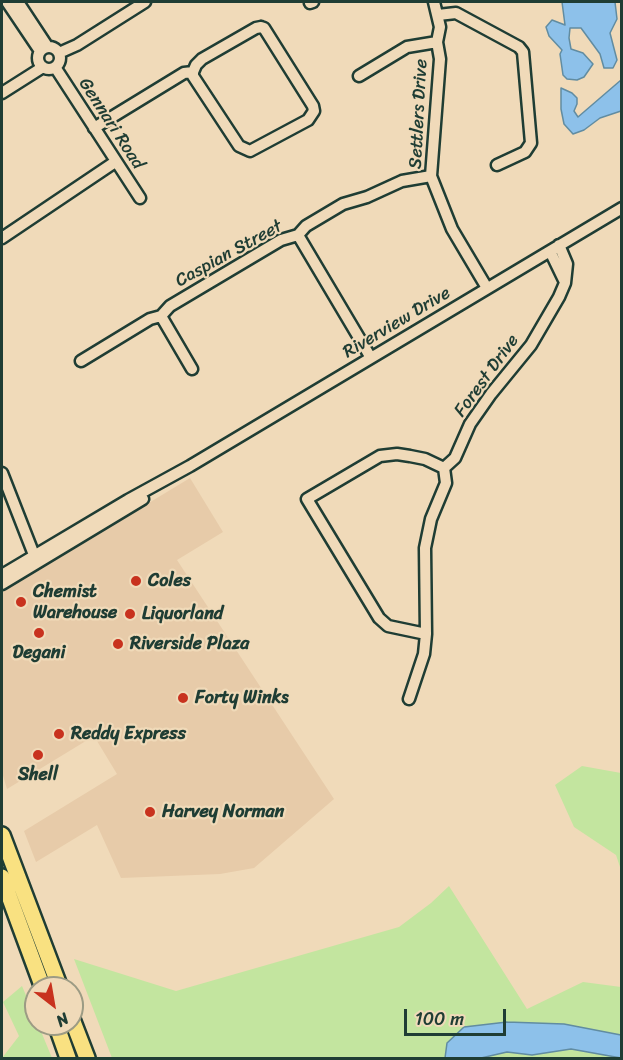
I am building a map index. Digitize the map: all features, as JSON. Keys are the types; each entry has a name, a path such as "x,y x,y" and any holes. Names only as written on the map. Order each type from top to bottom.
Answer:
{"highway":[{"path":"3,844 55,976"},
{"path":"2,877 39,976"},
{"path":"30,952 35,948 38,930"},
{"path":"60,1036 67,1054"},
{"path":"78,1036 84,1052"}],"street":[{"path":"7,2 44,49"},
{"path":"18,2 44,49"},
{"path":"59,53 77,45 145,2"},
{"name":"Settlers Drive","path":"434,2 440,31 437,42 440,59 431,176 452,229 487,288"},
{"path":"438,15 456,13 519,46 524,52 531,143 529,148 519,156 497,165"},
{"path":"261,27 314,111 308,120 255,151 244,150 239,146 193,74 196,65 202,59 261,27"},
{"path":"359,76 407,47 437,42"},
{"path":"54,47 59,53 60,61 55,67 48,69 43,67 38,60 44,49 54,47"},
{"path":"2,93 43,67"},
{"name":"Gennari Road","path":"55,67 140,198"},
{"path":"95,130 184,73 193,74"},
{"path":"2,238 115,162"},
{"name":"Caspian Street","path":"81,361 150,319 160,316 170,306 280,240 298,235 306,226 343,204 367,197 402,181 431,176"},
{"name":"Riverview Drive","path":"2,575 132,506 190,466 621,208"},
{"path":"298,235 371,358"},
{"name":"Forest Drive","path":"409,699 424,654 426,634 425,548 431,519 446,483 444,468 455,458 470,424 491,394 531,345 559,297 565,283 567,264 555,248"},
{"path":"160,316 192,369"},
{"path":"426,634 388,626 379,618 307,500 380,456 397,454 417,457 444,468"},
{"path":"2,473 35,559"},
{"name":"Riverview Drive","path":"2,584 35,559"}],"shaded area":[{"name":"Riverside Plaza","path":"190,478 223,532 177,560 334,799 254,868 220,874 121,878 97,825 36,862 24,831 117,774 94,736 7,789 2,772 2,592"}],"green space":[{"path":"582,766 621,773 621,870 616,855 574,827 555,785"},
{"path":"449,886 527,1009 583,982 621,987 621,1058 112,1058 84,985 84,976 81,976 74,959 176,991 399,927"},
{"path":"22,986 24,991 24,1036 43,1036 52,1058 2,1058 19,1036 3,1002"}],"water":[{"path":"562,2 615,2 617,19 610,33 617,60 613,68 604,68 600,54 581,28 570,28 571,49 583,53 593,64 584,77 577,80 567,79 563,75 560,54 562,50 549,36 546,27 552,20 565,25"},
{"path":"621,80 621,111 600,118 584,130 573,134 564,124 561,88 577,98 574,111 578,117"},
{"path":"507,1022 564,1024 621,1035 621,1058 571,1049 532,1055 507,1052 481,1058 445,1058 447,1043 464,1027"}],"place":[{"name":"Coles","path":"136,581"},
{"name":"Chemist Warehouse","path":"21,602"},
{"name":"Liquorland","path":"130,614"},
{"name":"Degani","path":"39,633"},
{"name":"Riverside Plaza","path":"118,644"},
{"name":"Forty Winks","path":"183,698"},
{"name":"Reddy Express","path":"59,734"},
{"name":"Shell","path":"38,755"},
{"name":"Harvey Norman","path":"150,812"}]}
